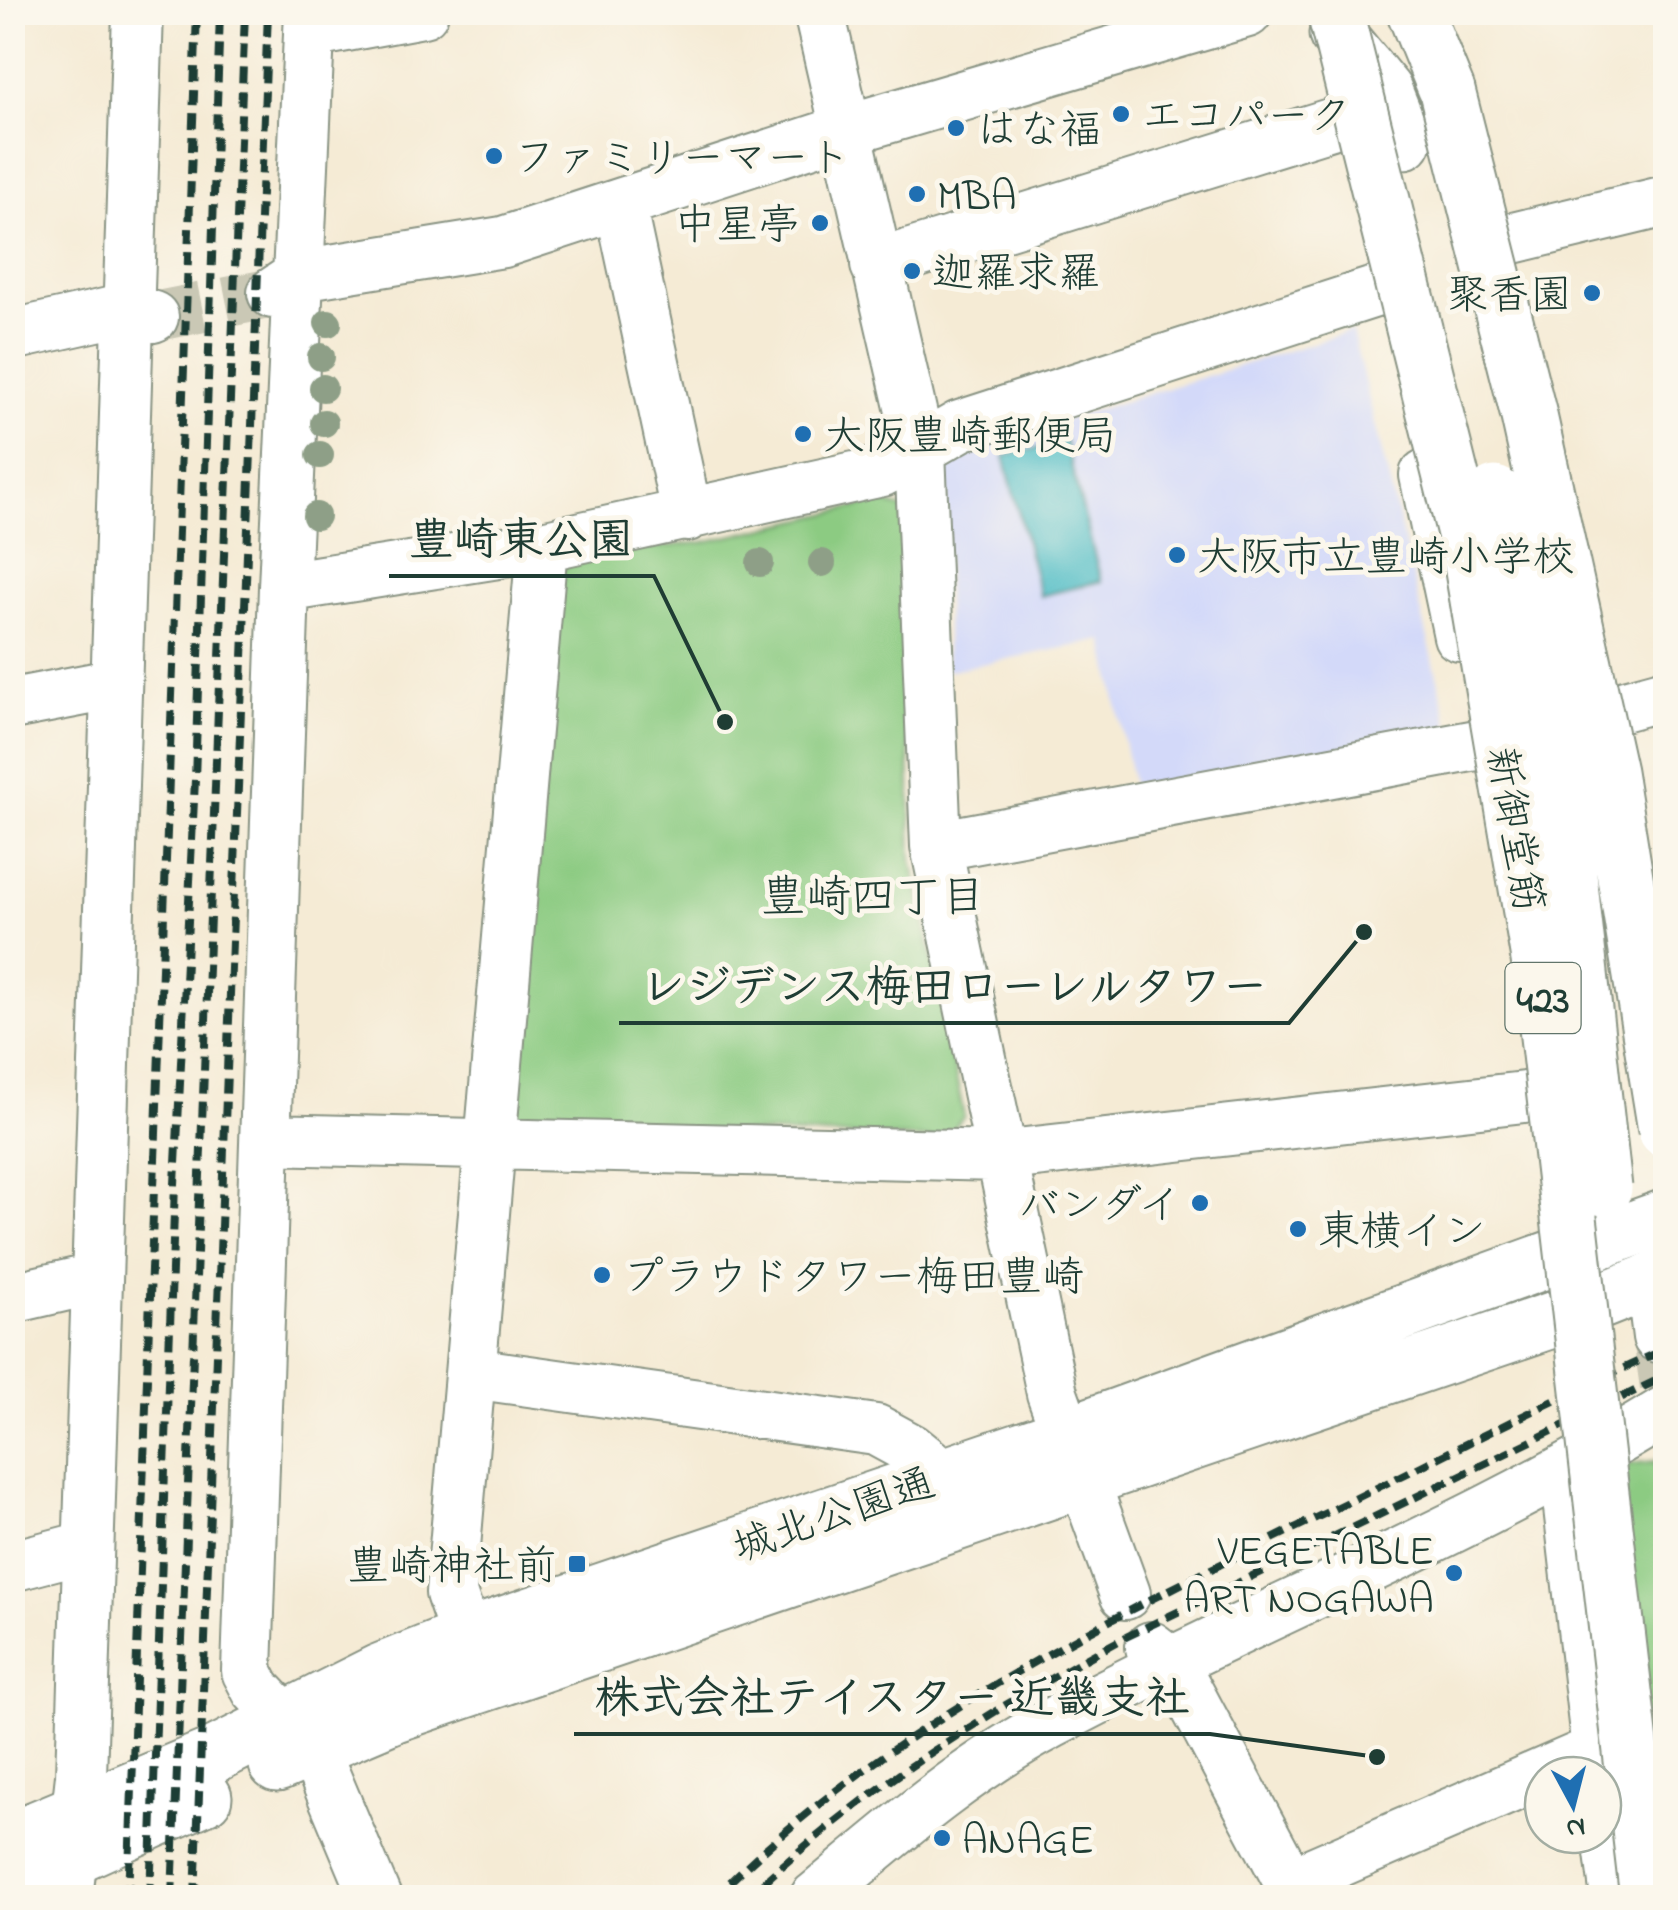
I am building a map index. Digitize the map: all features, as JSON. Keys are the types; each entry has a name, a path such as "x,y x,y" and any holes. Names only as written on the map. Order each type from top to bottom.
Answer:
{"main road":[{"path":"1320,12 1384,91 1404,141 1500,515 1559,786 1666,1743"},
{"name":"新御堂筋","path":"1335,12 1470,553 1539,959 1648,1898"},
{"path":"1415,12 1447,92"},
{"name":"423","path":"1427,12 1529,416 1608,772 1666,1130"},
{"name":"城北公園通","path":"302,1734 396,1714 1073,1457 1666,1217"},
{"name":"城北公園通","path":"12,1884 302,1734 379,1672 466,1637 943,1475 1073,1457 1558,1318 1658,1278"},
{"name":"城北公園通","path":"12,1838 72,1855"}],"street":[{"path":"72,1855 88,1546 116,684 140,313 138,12"},
{"path":"376,1898 302,1734 257,1690 247,1670 284,587 286,284 310,23 423,12"},
{"path":"819,12 843,131 920,450 936,846 1000,1156 1073,1457 1125,1594"},
{"path":"286,284 503,242 843,131 1247,12"},
{"path":"1310,12 1384,289 1482,744 1517,958 1558,1318"},
{"path":"1444,12 1616,709 1666,997"},
{"path":"876,265 1337,122"},
{"path":"1502,241 1666,202"},
{"path":"620,204 687,516"},
{"path":"284,587 542,546 882,471 960,426 1384,289"},
{"path":"12,336 140,313"},
{"path":"466,1637 451,1593 493,1146 542,546"},
{"path":"12,704 116,684"},
{"path":"936,846 1482,744 1666,694"},
{"path":"266,1140 1000,1156 1532,1096"},
{"path":"12,1298 94,1278"},
{"path":"1658,1278 1658,1337"},
{"path":"472,1373 876,1430 911,1449 943,1475"},
{"path":"815,1898 942,1794 1162,1655 1565,1474 1666,1411"},
{"path":"1565,1474 1597,1755"},
{"path":"12,1566 88,1546"},
{"path":"1162,1655 1294,1890 1523,1794"},
{"path":"1610,1855 1616,1898"}],"shaded area":[{"name":"大阪市立豊崎小学校","path":"1352,331 1450,728 1135,796 1104,640 946,671 947,470 964,451"}],"green space":[{"path":"882,501 903,509 912,859 964,1116 945,1139 528,1125 506,1107 554,586 570,557 704,542"},
{"path":"1656,1461 1665,1549 1666,1882 1613,1466"}],"water":[{"path":"1065,441 1101,581 1040,596 1004,456"}],"tunnel":[{"path":"153,317 273,293"},
{"path":"1658,1337 1665,1387"}],"railway":[{"path":"128,1898 197,12"},
{"path":"150,1898 175,1184 195,780 220,12"},
{"path":"172,1898 245,12"},
{"path":"195,1898 268,12"},
{"path":"714,1898 780,1836 852,1779 1006,1678 1169,1590 1666,1349"},
{"path":"747,1898 881,1788 976,1723 1076,1665 1126,1637 1666,1376"}],"place":[{"name":"エコパーク","path":"1121,114"},
{"name":"はな福","path":"956,128"},
{"name":"ファミリーマート","path":"494,156"},
{"name":"MBA","path":"917,194"},
{"name":"中星亭","path":"820,223"},
{"name":"迦羅求羅","path":"912,271"},
{"name":"聚香園","path":"1592,293"},
{"name":"大阪豊崎郵便局","path":"803,434"},
{"name":"大阪市立豊崎小学校","path":"1177,555"},
{"name":"豊崎東公園","path":"725,722"},
{"name":"レジデンス梅田ローレルタワー","path":"1364,932"},
{"name":"バンダイ","path":"1200,1203"},
{"name":"東横イン","path":"1298,1229"},
{"name":"プラウドタワー梅田豊崎","path":"602,1275"},
{"name":"豊崎神社前","path":"577,1564"},
{"name":"VEGETABLE ART NOGAWA","path":"1454,1573"},
{"name":"株式会社テイスター 近畿支社","path":"1377,1757"},
{"name":"ANAGE","path":"942,1838"}],"district":[{"name":"豊崎四丁目","path":"873,895"}]}
